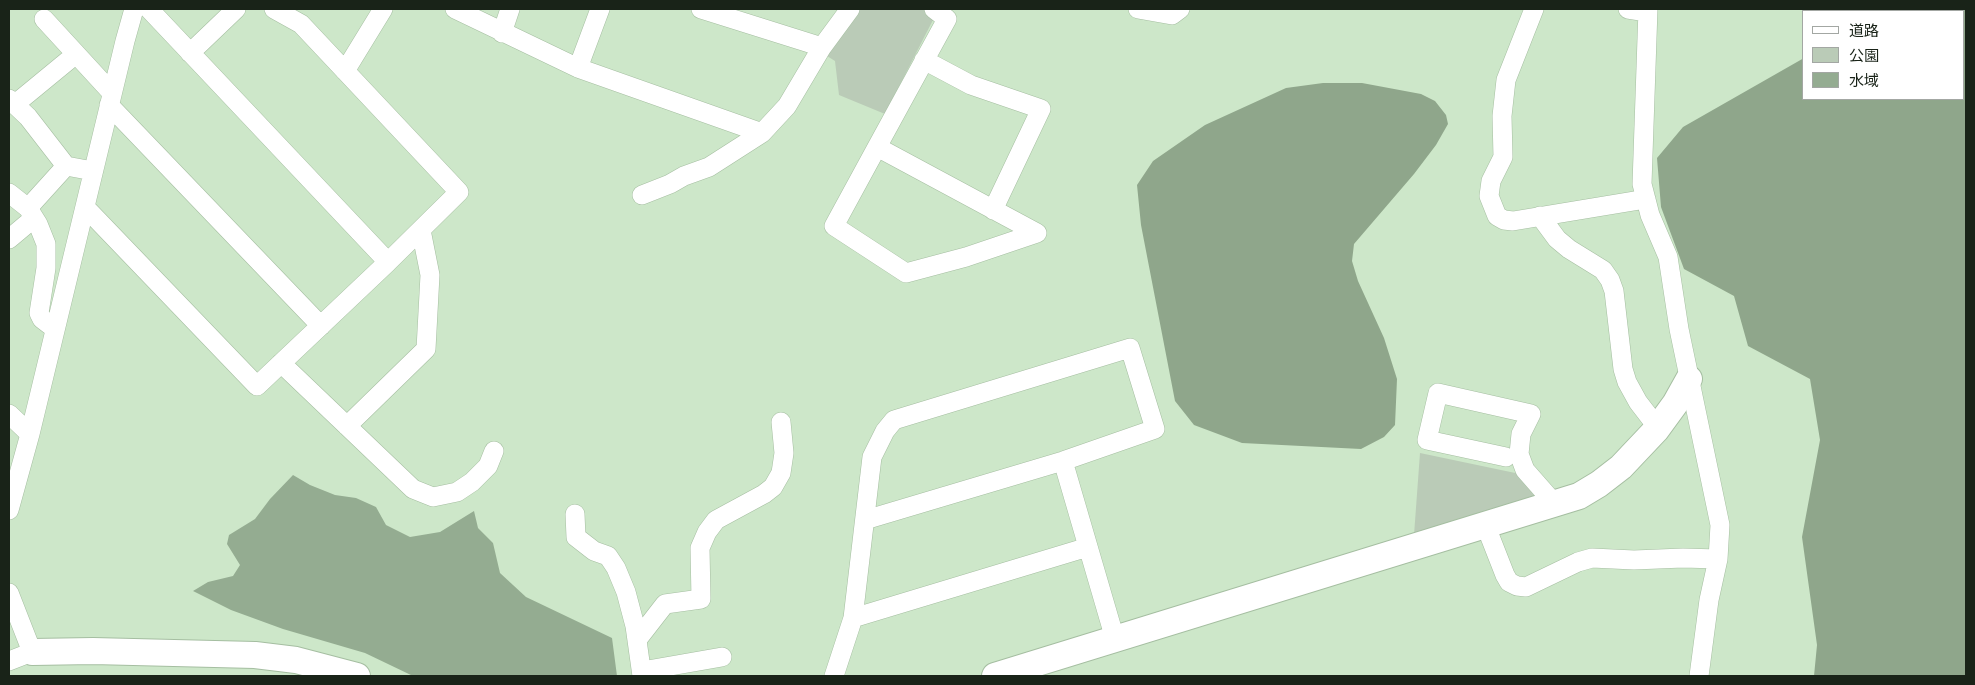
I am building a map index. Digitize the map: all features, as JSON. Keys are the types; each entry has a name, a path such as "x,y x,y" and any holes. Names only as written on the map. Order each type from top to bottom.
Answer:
{"street":[{"path":"9,510 30,434 134,9"},
{"path":"149,9 388,262"},
{"path":"190,53 236,9"},
{"path":"85,207 257,386 459,192 301,24 274,9"},
{"path":"345,71 383,9"},
{"path":"455,9 578,68 762,133"},
{"path":"502,33 510,9"},
{"path":"578,68 600,9"},
{"path":"701,9 822,47"},
{"path":"642,195 709,167 762,133 788,106 822,47 850,9"},
{"path":"877,147 1037,234 966,257 906,273 834,226 924,60 947,19 934,9"},
{"path":"1138,9 1172,15 1180,9"},
{"path":"1534,9 1506,80 1502,116 1503,157 1490,182 1489,196 1497,216 1504,220 1513,221 1646,199"},
{"path":"1628,9 1648,10 1642,184 1650,216 1668,257 1674,306 1720,525 1718,559 1709,600 1699,676"},
{"path":"44,19 76,54 111,99 321,326"},
{"path":"76,54 11,102 28,116 66,166 93,171"},
{"path":"924,60 972,84 1041,110 993,210"},
{"path":"9,239 66,166"},
{"path":"9,193 31,213 46,244 46,268 39,313 55,329"},
{"path":"1540,216 1557,238 1569,249 1603,270 1610,280 1614,291 1623,369 1627,382 1638,402 1658,428"},
{"path":"347,426 426,348 430,275 421,230"},
{"path":"834,676 853,618 872,456 885,431 894,420 1130,348 1155,429 1063,461 865,520"},
{"path":"281,363 413,490 433,497 456,492 472,482 488,466 494,451"},
{"path":"995,676 1579,496 1621,467 1658,428 1675,404 1689,379"},
{"path":"1506,457 1427,440 1438,393 1531,414 1521,434 1519,454 1525,470 1554,503"},
{"path":"9,414 30,434"},
{"path":"637,640 665,604 701,599 700,548 707,532 716,520 764,494 773,487 781,473 784,453 781,422"},
{"path":"1063,461 1115,639"},
{"path":"576,514 576,537 594,551 608,556 616,568 626,592 637,640 642,674 722,657"},
{"path":"1485,524 1504,576 1509,582 1517,586 1526,587 1578,562 1592,558 1634,560 1718,559"},
{"path":"853,618 1088,547"},
{"path":"9,593 20,657 92,651 255,654 296,660 357,676"}],"green space":[{"path":"858,9 926,9 935,16 885,114 839,95 835,61 827,56"},
{"path":"1420,453 1520,474 1536,498 1414,535"}],"shaded area":[{"path":"1966,9 1966,676 1814,676 1817,645 1802,537 1820,440 1810,379 1748,346 1734,296 1684,269 1661,207 1657,158 1683,127 1802,59 1802,100 1965,100 1965,10 1874,10"},
{"path":"1323,83 1362,83 1421,94 1435,101 1446,115 1448,124 1436,145 1414,174 1354,244 1352,261 1358,281 1384,338 1397,379 1395,425 1384,437 1361,449 1242,443 1194,425 1175,401 1141,225 1137,185 1153,161 1205,125 1286,88"}],"water":[{"path":"293,475 310,485 335,495 356,498 376,507 386,525 410,537 440,532 474,511 478,528 493,543 500,573 526,597 612,638 617,676 413,676 365,653 283,629 231,610 193,591 208,582 233,576 240,565 227,544 229,535 255,519 270,499"}]}
